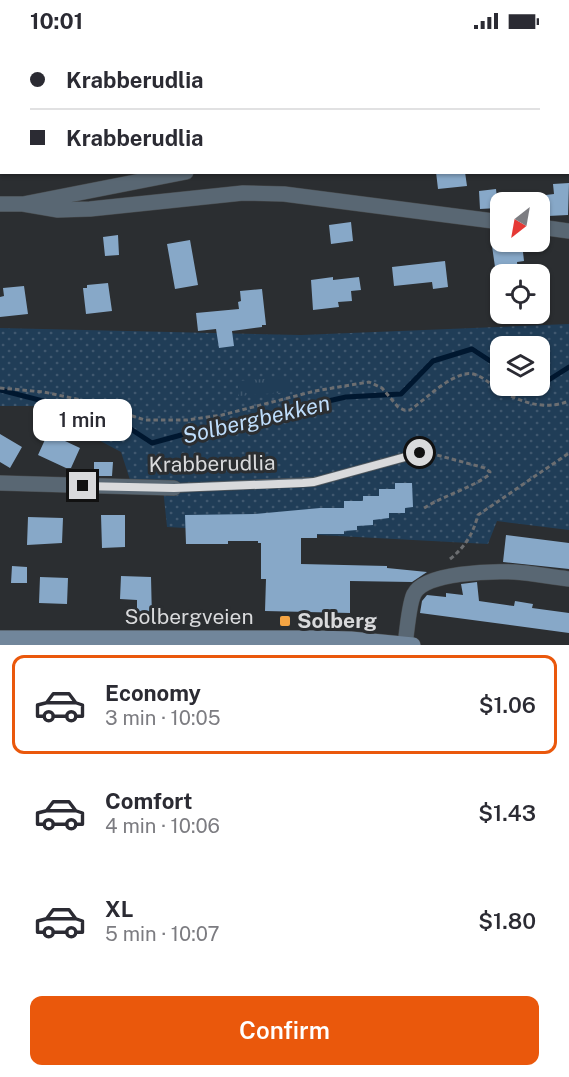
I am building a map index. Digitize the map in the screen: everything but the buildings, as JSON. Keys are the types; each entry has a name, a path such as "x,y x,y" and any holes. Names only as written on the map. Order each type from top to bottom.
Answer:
{"street":[{"path":"23,204 176,174"},
{"path":"0,204 23,204 58,210 90,209 243,193 284,194 490,221"},
{"path":"550,228 569,231"},
{"name":"Krabberudlia","path":"0,483 174,488"},
{"path":"409,644 414,594 423,585 476,572 516,572 569,579"},
{"name":"Solbergveien","path":"0,638 409,644"}],"lane":[{"name":"Krabberudlia","path":"174,488 314,482 420,453"}],"path":[{"path":"0,388 44,392 81,400 145,420 187,420 222,415 346,384 369,382 382,388 398,406 404,410 410,410 452,380 467,373 480,377 526,403 552,406 569,401"},
{"path":"420,453 485,468 489,472 489,475 471,486 447,495 424,508"},
{"path":"436,580 443,565 461,551 468,541 474,531 478,516 569,453"}],"green space":[{"path":"569,324 569,530 497,521 488,544 167,527 163,488 131,483 121,452 35,406 0,406 0,328 301,335"},
{"path":"290,377 291,392 238,396 238,381"}],"waterway":[{"name":"Solbergbekken","path":"0,390 117,420 152,443 203,429 346,397 401,394 433,361 472,349 490,361"},
{"name":"Solbergbekken","path":"550,379 569,367"}],"place":[{"name":"Solberg","path":"285,621"}],"route":[{"path":"83,486 174,488 314,482 420,453"}]}
